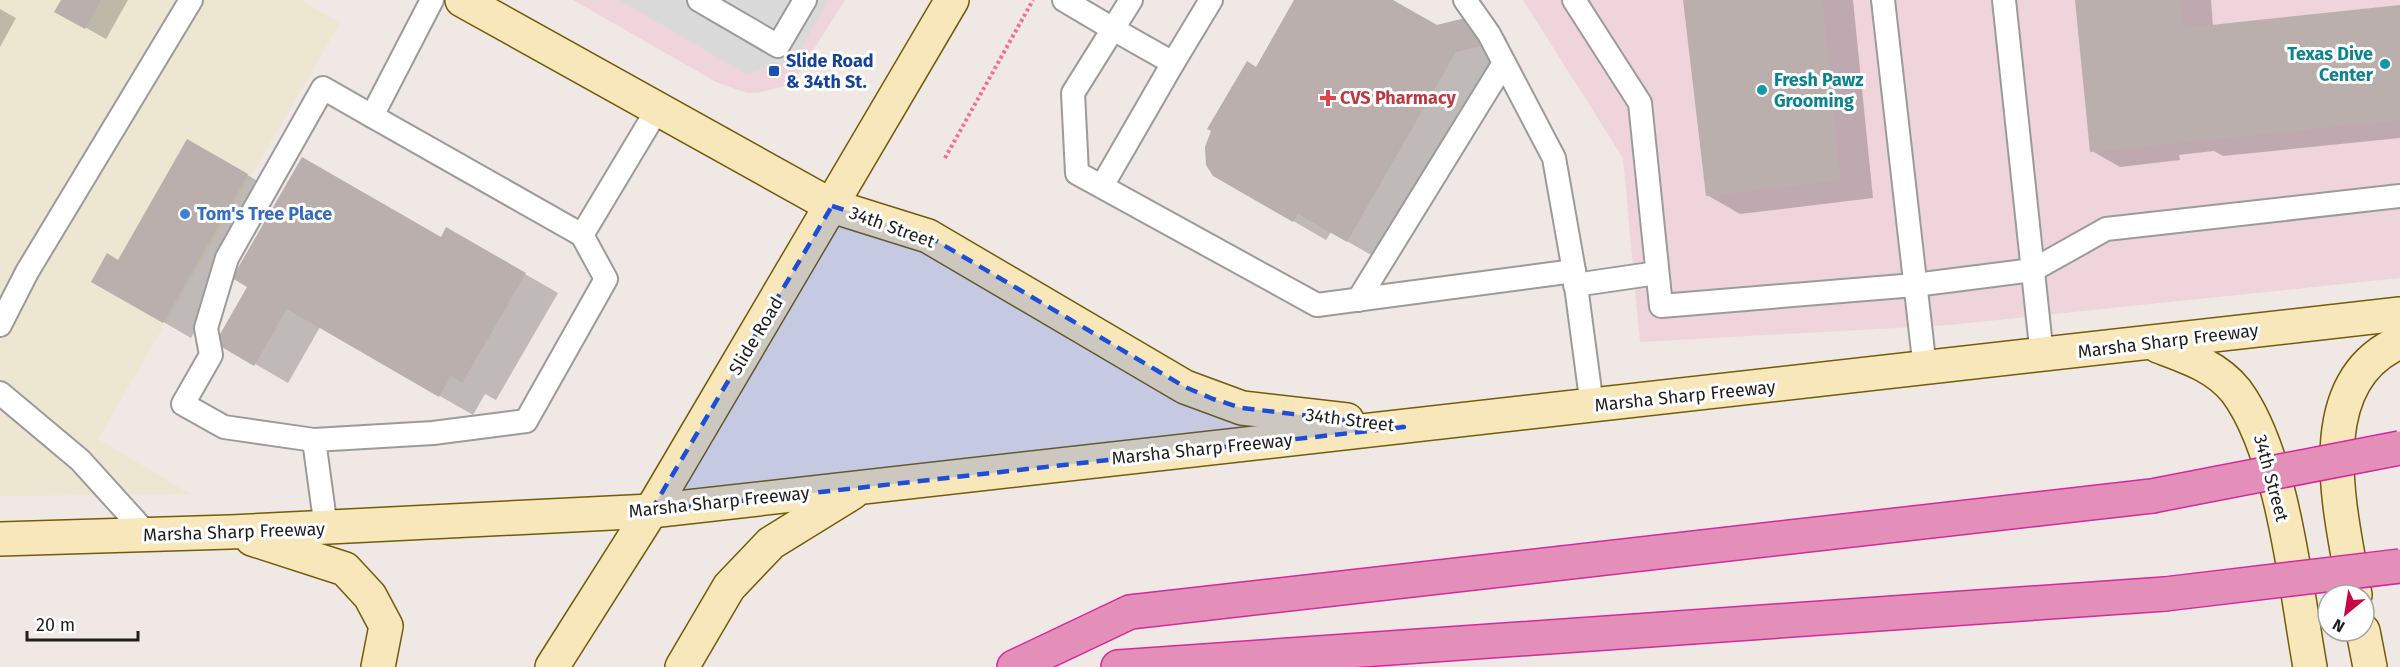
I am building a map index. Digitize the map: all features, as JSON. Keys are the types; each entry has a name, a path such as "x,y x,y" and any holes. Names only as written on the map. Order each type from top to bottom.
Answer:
{"highway":[{"path":"1014,667 1130,612 2152,496 2400,448"},
{"path":"1118,667 2165,594 2400,566"}],"main road":[{"name":"34th Street","path":"462,0 832,206 928,237 1185,387 1242,408 1404,427"},
{"name":"Slide Road","path":"552,667 651,511 952,0"},
{"name":"Marsha Sharp Freeway","path":"0,539 326,528 651,511 2151,344 2400,314"},
{"path":"2353,583 2338,494 2339,423 2345,398 2361,371 2384,349 2400,342"},
{"name":"34th Street","path":"2151,344 2203,362 2235,390 2256,424 2280,500 2310,667"},
{"path":"682,667 729,587 771,543 862,487"},
{"path":"230,532 345,569 370,596 387,626 378,667"},
{"path":"2365,643 2370,667"}],"lane":[{"path":"0,325 27,272 192,0"},
{"path":"372,116 432,0"},
{"path":"699,0 778,46 805,0"},
{"path":"1064,0 1173,63"},
{"path":"1131,0 1073,93 1077,173 1317,305 1574,278 1657,273"},
{"path":"1102,186 1211,0"},
{"path":"1465,0 1489,34 1554,158 1592,406"},
{"path":"1574,0 1640,103 1661,306 1915,285 2033,270 2106,229 2400,196"},
{"path":"1883,0 1925,369"},
{"path":"2004,0 2042,356"},
{"path":"1358,300 1504,63"},
{"path":"323,88 372,116 582,235 606,279 526,421 433,433 314,440 224,427 183,404 210,355 206,328 227,258 323,88"},
{"path":"582,235 657,110"},
{"path":"0,393 80,460 148,535"},
{"path":"314,440 326,528"}],"path":[{"path":"945,158 1033,0"}],"highlighted area":[{"path":"832,206 928,236 1185,387 1213,399 1242,408 1404,427 651,511"}],"shaded area":[{"name":"Tom's Tree Place","path":"0,0 301,0 340,23 98,439 190,494 0,496"},
{"path":"573,0 845,0 797,76 782,87 747,93 716,82"},
{"path":"619,0 829,0 795,59 746,74"},
{"path":"1523,0 2400,0 2400,278 1949,325 1640,342 1623,158"}],"building":[{"path":"61,0 101,0 85,29 54,12"},
{"name":"CVS Pharmacy","path":"1294,0 1393,0 1437,25 1473,16 1481,46 1456,52 1347,242 1298,214 1293,222 1213,176 1206,165 1205,147 1211,131 1207,129 1247,61 1256,67"},
{"name":"Fresh Pawz Grooming","path":"1683,0 1822,0 1840,180 1706,196"},
{"path":"2075,0 2180,0 2183,28 2400,5 2400,120 2090,152"},
{"name":"Tom's Tree Place","path":"187,139 248,174 163,323 91,282 107,253 118,260"},
{"path":"302,157 441,237 446,227 526,273 462,383 451,376 439,397 287,309 254,366 215,343 247,287 232,278"}],"place":[{"name":"Texas Dive Center","path":"2385,64"},
{"name":"Slide Road & 34th St.","path":"774,71"},
{"name":"Fresh Pawz Grooming","path":"1762,90"},
{"name":"CVS Pharmacy","path":"1328,98"},
{"name":"Tom's Tree Place","path":"185,214"}]}
